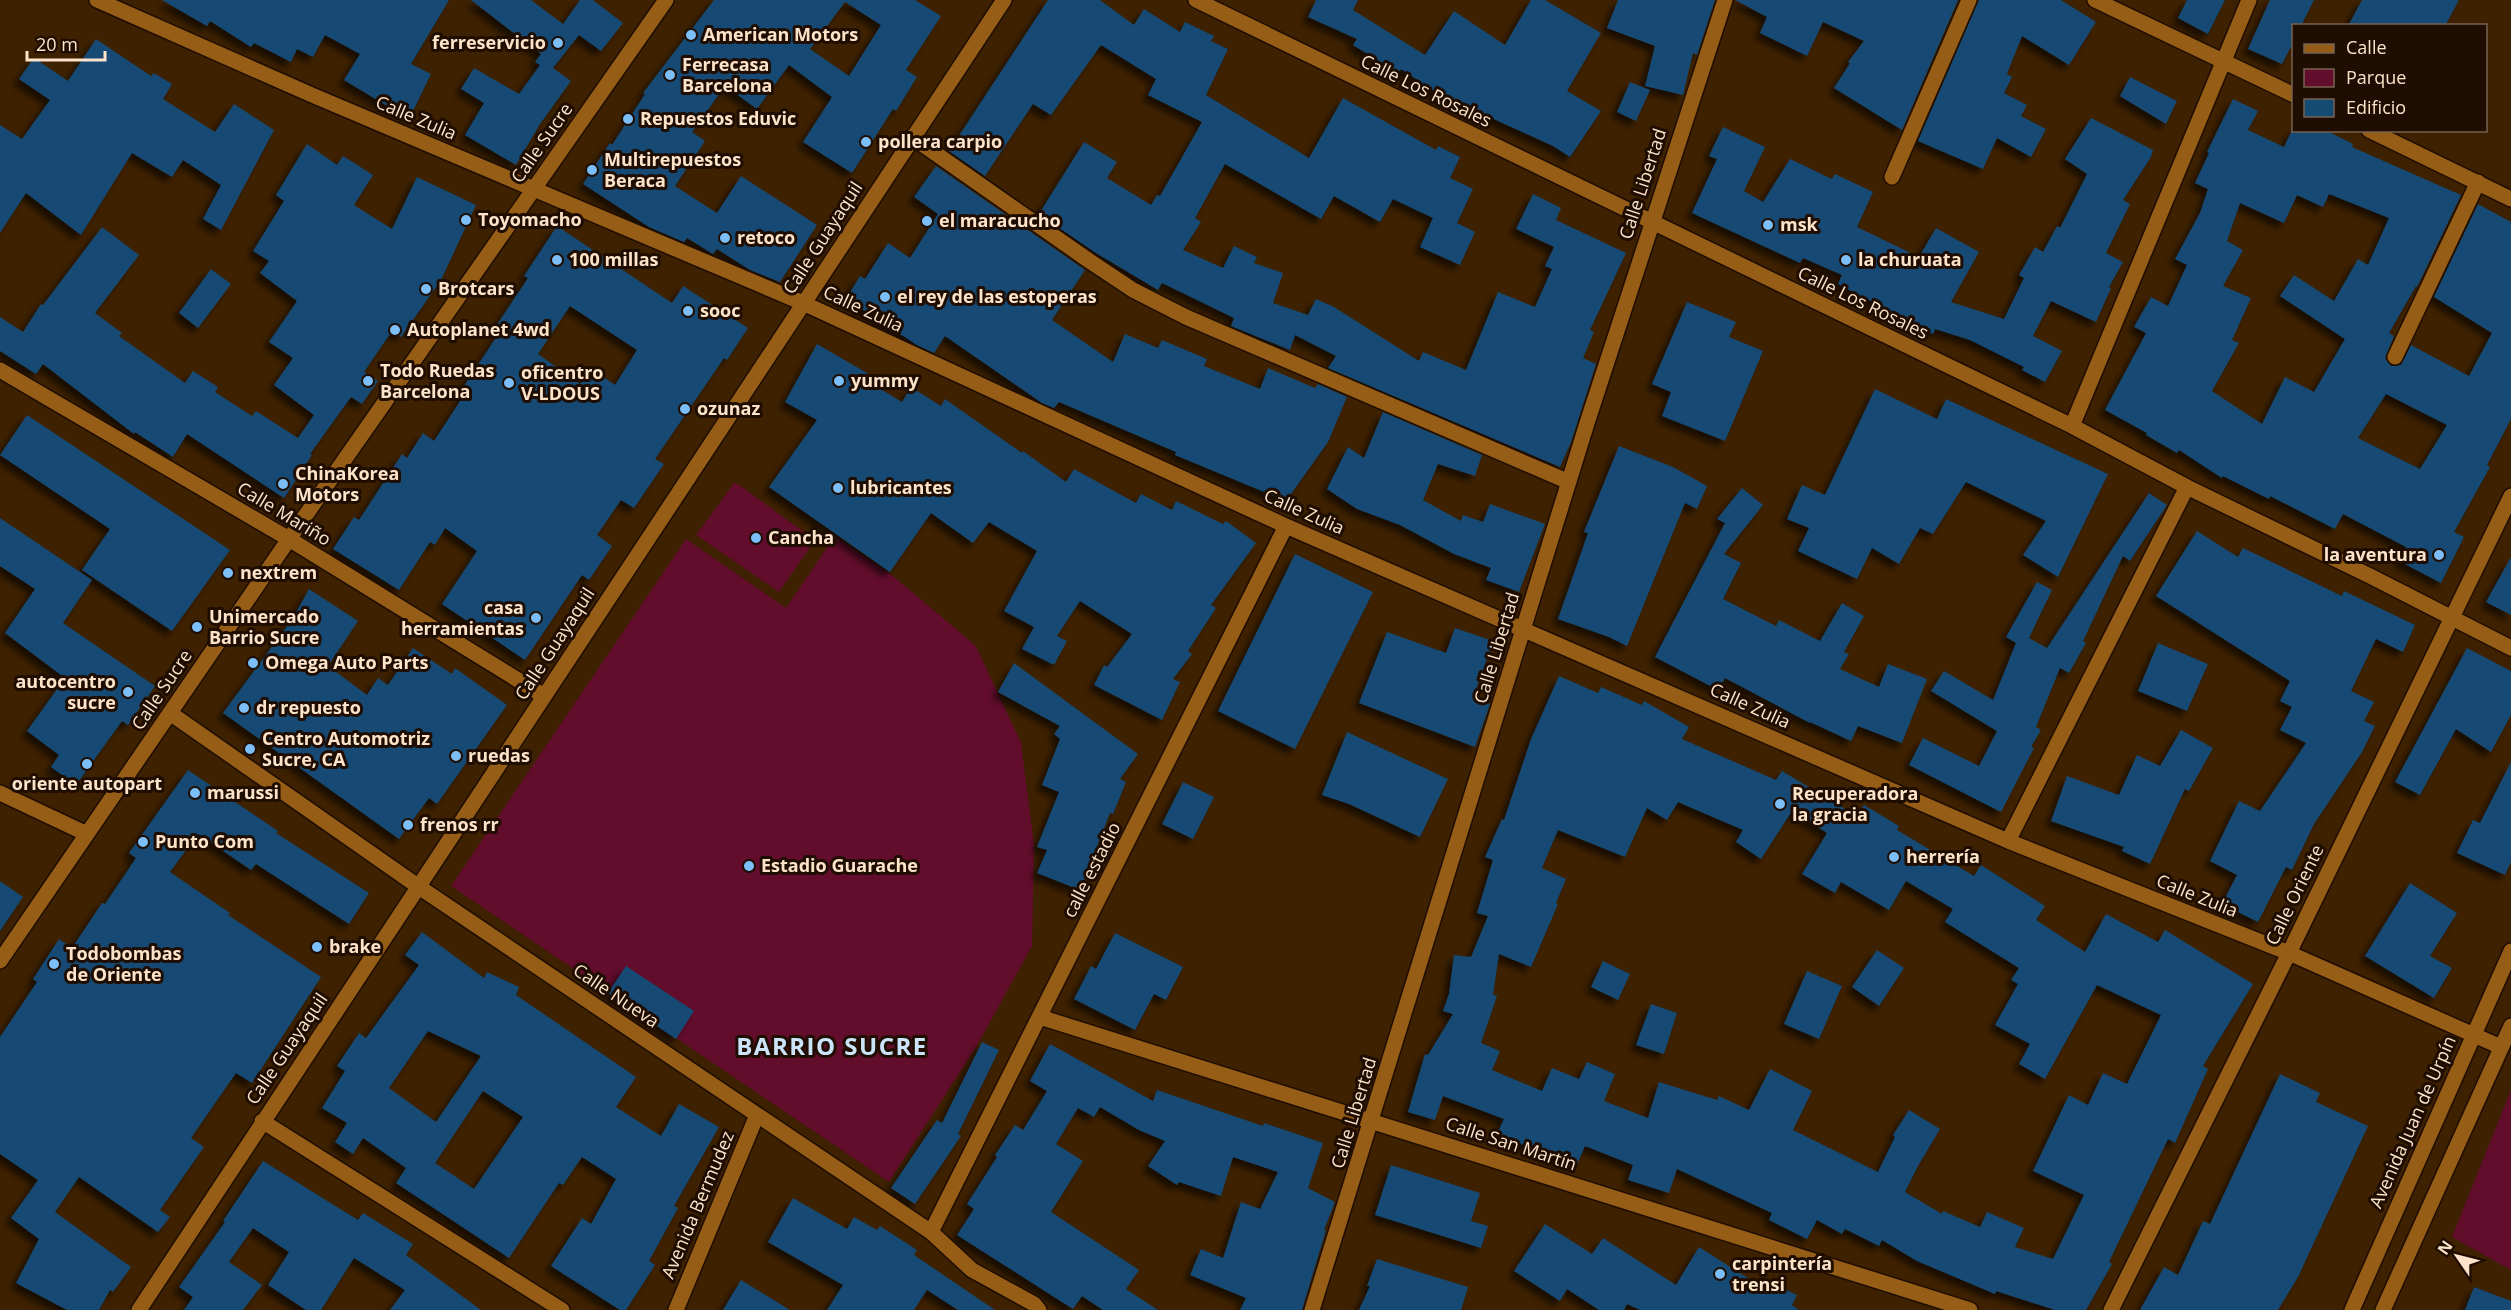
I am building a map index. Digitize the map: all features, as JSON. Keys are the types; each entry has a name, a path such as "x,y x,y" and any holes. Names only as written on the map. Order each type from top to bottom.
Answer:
{"street":[{"name":"Calle Zulia","path":"97,0 803,303 1286,526 2008,841 2289,953 2501,1047"},
{"name":"Calle Sucre","path":"0,961 289,539 666,0"},
{"name":"Calle Guayaquil","path":"139,1310 1004,0"},
{"name":"Calle Los Rosales","path":"1196,0 2072,426 2187,487 2452,616 2511,648"},
{"name":"Calle Libertad","path":"1312,1310 1650,222 1725,0"},
{"path":"1892,177 1969,0"},
{"path":"2095,0 2292,94"},
{"path":"2072,426 2249,0"},
{"path":"2373,132 2511,199"},
{"path":"912,137 1088,260 1144,295 1186,317 1569,482"},
{"path":"2395,357 2478,182"},
{"name":"Calle Mariño","path":"0,370 289,539 544,696"},
{"path":"2008,841 2187,487"},
{"name":"Calle Oriente","path":"2111,1310 2289,953 2511,496"},
{"name":"calle estadio","path":"932,1232 1286,526"},
{"name":"Calle Nueva","path":"170,713 419,886 932,1232 972,1270 1034,1304 1039,1310"},
{"path":"0,793 87,834"},
{"name":"Avenida Juan de Urpín","path":"2352,1310 2511,951"},
{"name":"Calle San Martín","path":"1040,1017 1970,1310"},
{"path":"2383,1310 2511,1026"},
{"name":"Avenida Bermudez","path":"676,1310 757,1114"},
{"path":"262,1121 562,1310"}],"green space":[{"name":"Cancha","path":"735,482 815,540 779,592 696,535"},
{"name":"Estadio Guarache","path":"835,536 893,576 976,646 1021,743 1034,845 1032,946 976,1047 889,1182 451,886 686,539 786,608"},
{"path":"2511,1090 2511,1270 2452,1237"}],"building":[{"path":"162,0 449,0 411,64 431,74 411,115 388,104 387,106 344,80 360,54 325,35 313,57 297,49 291,62 254,43 251,47 210,21 207,26"},
{"path":"471,0 531,0 563,24 580,0 593,0 623,23 601,51 579,35 553,68 571,81 540,124 516,165 465,135 484,103 461,89 474,68 519,94 540,65 535,62 541,54"},
{"path":"714,0 915,0 941,16 906,70 917,77 896,111 893,109 852,173 803,142 832,97 789,65 757,109 725,86 692,132 705,141 675,186 717,213 741,176 817,225 780,282 750,270 717,249 713,254 687,238 684,242 649,227 583,184 610,143 612,145 645,94 643,93","holes":["845,2 881,25 849,76 810,49"]},
{"path":"1048,0 1100,0 1134,25 1144,9 1180,32 1185,22 1214,36 1211,41 1228,49 1206,95 1309,158 1343,98 1436,150 1438,146 1460,157 1450,178 1473,189 1457,223 1475,232 1460,265 1420,247 1433,218 1393,199 1380,222 1334,196 1321,219 1225,164 1195,218 1201,222 1183,250 1223,268 1234,246 1257,257 1254,263 1283,273 1273,303 1308,315 1316,299 1334,307 1419,361 1423,352 1466,370 1498,292 1535,307 1552,269 1545,266 1554,247 1516,229 1533,194 1561,208 1556,220 1626,253 1590,330 1594,332 1583,358 1596,364 1571,442 1560,467 1328,368 1336,356 1295,335 1290,350 1231,326 1234,318 1162,283 1158,290 1096,253 1039,214 1084,142 1117,162 1107,178 1151,205 1157,195 1160,196 1202,122 1148,95 1156,79 1101,45 1051,115 1033,104 985,176 949,151"},
{"path":"1316,0 1358,0 1353,10 1425,55 1454,11 1505,45 1531,0 1545,0 1601,33 1567,91 1601,111 1570,157 1553,146 1454,101 1452,103 1401,69 1398,73 1353,45 1357,39 1308,17"},
{"path":"1618,0 1715,0 1697,55 1693,53 1683,95 1645,86 1655,46 1607,28"},
{"path":"1735,0 1958,0 1902,130 1834,88 1850,63 1848,62 1864,41 1823,22 1807,56 1760,33 1767,17"},
{"path":"1979,0 2061,0 2096,22 2069,65 2022,36 2007,74 2012,77 2004,93 2027,105 2021,116 2046,129 2031,157 1997,138 1983,169 1918,141"},
{"path":"2187,0 2225,0 2208,34 2178,18"},
{"path":"2270,0 2314,0 2302,24 2292,24 2292,45 2282,64 2248,49"},
{"path":"2362,0 2459,0 2446,24 2349,24"},
{"path":"96,39 151,76 154,73 172,84 163,99 215,132 234,104 274,130 221,230 203,219 221,185 183,160 172,177 132,153 81,235 26,193 0,233 0,125 22,139 50,100 19,79 34,58 68,81"},
{"path":"2130,77 2177,101 2166,124 2120,96"},
{"path":"1630,82 1650,90 1636,121 1617,112"},
{"path":"2233,99 2258,111 2248,130 2284,147 2292,130 2292,132 2329,132 2353,144 2352,147 2461,195 2417,287 2389,333 2394,336 2385,358 2391,366 2401,365 2411,345 2469,376 2492,333 2434,297 2478,204 2511,222 2511,419 2487,465 2490,467 2454,532 2464,537 2441,583 2399,561 2406,547 2343,514 2335,529 2270,496 2269,499 2223,476 2222,478 2179,450 2177,453 2105,410 2146,333 2134,327 2151,297 2168,306 2187,265 2175,259 2200,213 2208,189 2195,183 2209,153 2207,152","holes":["2329,194 2389,218 2368,265 2358,259 2334,301 2294,275 2280,296 2345,339 2314,392 2285,377 2262,424 2212,391 2239,343 2232,340 2251,298 2223,286 2243,250 2227,241 2240,203 2284,223 2297,195 2323,207","2386,394 2447,425 2420,469 2358,438"]},
{"path":"2091,118 2153,150 2151,157 2123,200 2130,204 2106,253 2123,262 2109,287 2111,288 2096,322 2051,301 2033,336 2062,351 2045,382 2022,370 2024,367 1970,340 1935,329 1933,334 1838,284 1842,275 1803,258 1800,263 1692,213 1717,159 1709,156 1723,127 1765,147 1744,191 1763,202 1790,159 1832,179 1835,174 1873,192 1857,227 1919,257 1936,228 1979,252 1951,302 2004,319 2024,278 2019,275 2035,247 2043,252 2057,226 2060,228 2087,174 2065,159"},
{"path":"307,144 337,165 343,156 373,175 354,205 392,229 417,177 476,205 441,280 401,337 392,331 364,372 378,381 362,404 351,397 310,454 312,455 284,498 187,434 173,457 135,432 134,434 43,364 36,374 0,351 0,317 23,332 41,304 43,305 102,227 139,255 95,313 122,333 119,336 185,383 193,371 218,387 215,392 252,416 256,411 298,438 314,415 274,385 293,358 269,342 297,301 260,273 269,261 253,251 284,201 276,195"},
{"path":"936,166 1085,270 1052,320 1113,362 1125,334 1158,348 1162,340 1207,359 1204,366 1260,389 1268,368 1315,388 1318,384 1347,397 1328,442 1286,501 1175,455 1176,452 1059,402 1054,408 1042,403 945,336 934,353 917,345 846,299 860,276 865,279 888,243 910,258 938,214 914,197"},
{"path":"557,226 672,303 683,286 748,328 727,360 724,358 655,459 664,464 634,508 621,500 597,535 612,546 589,580 582,575 525,660 442,604 477,551 445,528 435,545 430,542 399,590 333,549 354,517 359,520 402,454 407,458 423,433 434,441 464,395 460,392 501,330 496,326 528,278 524,276","holes":["570,306 637,350 615,385 591,368 580,384 538,354"]},
{"path":"211,269 231,284 198,328 179,313"},
{"path":"1687,302 1736,322 1729,337 1763,351 1725,441 1662,416 1671,392 1652,384"},
{"path":"817,344 867,373 864,379 902,402 911,387 941,406 945,399 1066,482 1074,469 1136,503 1141,494 1172,510 1176,501 1223,524 1226,521 1256,543 1211,605 1216,608 1188,651 1192,654 1173,679 1180,682 1162,720 1094,685 1104,665 1107,667 1132,634 1080,601 1057,636 1067,641 1054,665 1022,649 1034,627 1004,611 1037,551 989,522 973,543 931,513 890,572 769,487 817,420 785,402"},
{"path":"1875,389 1937,419 1946,399 2108,474 2058,577 2023,555 2046,521 1966,482 1933,534 1920,528 1899,564 1872,548 1857,579 1798,551 1809,528 1787,519 1802,485 1825,495"},
{"path":"1383,412 1482,455 1475,476 1438,464 1423,500 1461,521 1463,515 1483,522 1490,504 1545,524 1519,592 1486,580 1491,568 1454,554 1400,525 1357,509 1327,489 1348,447 1364,458"},
{"path":"27,415 230,550 172,631 82,570 110,529 0,455"},
{"path":"1619,446 1673,467 1707,486 1697,509 1685,503 1627,646 1609,637 1558,619 1588,533 1584,532"},
{"path":"1742,488 1763,505 1724,554 1741,563 1723,599 1776,626 1779,620 1820,641 1842,603 1864,616 1844,652 1849,654 1840,669 1879,687 1888,664 1927,679 1902,743 1858,726 1851,741 1810,723 1725,678 1718,690 1655,657 1725,523 1717,519"},
{"path":"2149,493 2167,505 2130,561 2123,556 2083,641 2086,643 2069,673 2060,668 2036,727 2041,730 2031,747 2034,748 2001,812 1909,765 1923,738 1979,766 1997,731 1931,691 1944,671 1993,700 2016,643 2006,637 2037,582 2052,590 2029,638 2047,648"},
{"path":"0,518 92,580 63,623 155,686 128,725 122,721 76,785 51,767 59,755 27,731 65,678 5,633 35,589 0,566"},
{"path":"2197,531 2238,557 2243,548 2342,596 2344,591 2415,625 2403,652 2376,639 2351,691 2374,702 2364,721 2375,726 2362,752 2314,824 2292,870 2286,867 2258,922 2222,904 2237,875 2210,861 2239,801 2260,811 2306,743 2280,730 2292,707 2280,701 2290,681 2156,596"},
{"path":"1295,554 1373,592 1295,749 1218,711"},
{"path":"2511,557 2511,615 2486,602"},
{"path":"309,589 358,621 328,666 367,695 378,678 388,685 413,648 452,674 455,668 507,705 437,804 429,798 399,839 223,713 293,618"},
{"path":"1455,628 1493,641 1473,698 1490,704 1475,747 1359,703 1387,632 1446,653"},
{"path":"2158,643 2208,664 2187,711 2138,691"},
{"path":"2467,648 2511,671 2511,715 2491,752 2456,729 2420,795 2395,782"},
{"path":"1014,663 1138,754 1120,779 1126,782 1113,814 1110,813 1080,890 1037,873 1047,850 1037,847 1059,792 1042,785 1060,739 1054,734 1060,726 998,692"},
{"path":"1559,676 1598,693 1601,687 1642,705 1644,701 1689,727 1682,739 1776,780 1782,771 1857,816 1864,805 1899,826 1897,830 1974,876 1981,865 2045,906 2036,920 2085,952 2106,914 2158,942 2165,930 2253,984 2203,1066 2208,1069 2175,1143 2168,1139 2109,1262 2112,1264 2086,1310 2055,1310 1996,1291 1995,1294 1917,1261 1882,1240 1879,1246 1845,1229 1842,1234 1817,1220 1807,1239 1769,1220 1772,1213 1677,1169 1669,1193 1628,1180 1633,1165 1585,1146 1576,1167 1497,1134 1504,1119 1443,1096 1435,1120 1408,1112 1425,1054 1428,1055 1453,1014 1443,1011 1449,994 1454,955 1471,957 1488,916 1477,913 1493,860 1485,857 1502,819 1504,820 1531,739","holes":["1678,802 1743,830 1736,842 1761,859 1792,811 1827,833 1802,874 1835,893 1841,882 1889,910 1906,881 1953,909 1945,922 2019,968 2011,980 2018,984 1995,1025 2030,1044 2019,1064 2045,1079 2097,985 2161,1015 2127,1084 2103,1073 2088,1105 2069,1095 2033,1171 2084,1195 2053,1259 2015,1247 2024,1228 1987,1212 1980,1227 1943,1211 1942,1214 1905,1192 1940,1129 1909,1110 1893,1135 1895,1137 1878,1172 1793,1130 1812,1091 1770,1069 1749,1110 1719,1096 1717,1100 1659,1082 1648,1118 1604,1101 1615,1074 1587,1062 1579,1079 1552,1068 1542,1091 1492,1070 1500,1051 1481,1043 1497,996 1493,995 1499,954 1531,967 1558,904 1556,903 1566,879 1542,868 1558,830 1625,857 1647,808 1667,820"]},
{"path":"2181,730 2213,748 2189,791 2185,789 2150,864 2122,851 2124,847 2051,821 2067,776 2119,795 2137,755 2160,766"},
{"path":"1347,732 1448,779 1420,837 1349,804 1322,795"},
{"path":"2511,762 2511,862 2505,875 2457,853 2473,820 2480,823"},
{"path":"188,770 278,831 276,833 369,893 349,924 256,864 251,870 198,834 170,872 230,913 228,915 321,977 252,1083 236,1073 191,1138 204,1147 160,1210 170,1217 158,1232 79,1177 55,1212 131,1267 113,1292 110,1290 99,1310 67,1310 16,1283 39,1239 11,1218 38,1180 0,1154 0,1037 37,982 33,979 59,939 72,948 102,903 105,904 136,858 129,853"},
{"path":"1183,782 1214,797 1193,839 1162,824"},
{"path":"0,881 23,897 0,931"},
{"path":"2410,883 2457,913 2430,956 2452,968 2434,998 2365,956"},
{"path":"422,932 484,978 487,972 519,987 516,995 636,1077 616,1107 661,1136 679,1104 719,1127 674,1206 678,1208 649,1261 655,1265 626,1310 620,1310 551,1266 582,1218 591,1224 616,1179 582,1157 563,1185 559,1183 509,1258 396,1183 406,1168 363,1138 353,1154 335,1142 347,1123 322,1108 345,1071 337,1066 359,1033 366,1038 419,965 405,955","holes":["428,1031 481,1056 436,1122 389,1088","483,1091 523,1117 474,1189 435,1163"]},
{"path":"1115,933 1183,967 1166,1000 1154,994 1135,1030 1074,999 1091,966 1096,969"},
{"path":"1877,950 1904,968 1879,1006 1852,987"},
{"path":"1603,961 1630,974 1618,1000 1591,987"},
{"path":"626,966 694,1011 676,1039 608,993"},
{"path":"1807,971 1842,986 1819,1039 1784,1024"},
{"path":"1651,1004 1677,1013 1664,1054 1636,1045"},
{"path":"982,1042 999,1050 958,1134 961,1136 915,1204 891,1188 937,1120 942,1123"},
{"path":"1050,1044 1153,1101 1157,1090 1263,1126 1264,1123 1323,1143 1308,1188 1335,1202 1324,1230 1326,1230 1302,1310 1240,1310 1246,1298 1190,1275 1201,1249 1223,1258 1241,1202 1260,1209 1278,1172 1233,1157 1221,1196 1179,1182 1177,1185 1148,1166 1165,1141 1139,1130 1100,1107 1094,1117 1078,1108 1056,1144 1083,1161 1051,1212 1139,1270 1126,1289 1158,1310 1103,1310 1082,1296 1073,1309 957,1235 974,1209 967,1204 997,1157 995,1155 1015,1125 1023,1130 1047,1091 1030,1081"},
{"path":"2280,1074 2320,1093 2316,1102 2368,1126 2298,1277 2278,1310 2140,1310 2164,1267 2178,1275 2203,1221 2210,1224"},
{"path":"263,1161 358,1220 363,1213 413,1244 406,1255 481,1310 390,1310 405,1290 354,1258 321,1310 306,1310 268,1285 289,1252 253,1228 229,1262 262,1285 243,1310 184,1310 193,1297 179,1287 225,1222 223,1221"},
{"path":"1391,1165 1480,1193 1471,1221 1488,1226 1481,1248 1375,1215"},
{"path":"793,1198 847,1229 854,1217 877,1230 880,1226 917,1250 914,1255 995,1310 958,1310 927,1290 914,1310 827,1310 843,1285 768,1242"},
{"path":"1545,1224 1592,1254 1603,1238 1676,1285 1699,1247 1765,1289 1769,1282 1797,1295 1792,1305 1799,1310 1640,1310 1627,1304 1624,1310 1599,1310 1567,1289 1560,1301 1514,1271"},
{"path":"1377,1259 1468,1287 1461,1310 1359,1310 1370,1286 1367,1286"},
{"path":"741,1280 790,1310 723,1310"},
{"path":"2474,1287 2511,1301 2511,1310 2465,1310"}],"place":[{"name":"American Motors","path":"691,35"},
{"name":"ferreservicio","path":"558,43"},
{"name":"Ferrecasa Barcelona","path":"670,75"},
{"name":"Repuestos Eduvic","path":"628,119"},
{"name":"pollera carpio","path":"866,142"},
{"name":"Multirepuestos Beraca","path":"592,170"},
{"name":"Toyomacho","path":"466,220"},
{"name":"el maracucho","path":"927,221"},
{"name":"msk","path":"1768,225"},
{"name":"retoco","path":"725,238"},
{"name":"100 millas","path":"557,260"},
{"name":"la churuata","path":"1846,260"},
{"name":"Brotcars","path":"426,289"},
{"name":"el rey de las estoperas","path":"885,297"},
{"name":"sooc","path":"688,311"},
{"name":"Autoplanet 4wd","path":"395,330"},
{"name":"Todo Ruedas Barcelona","path":"368,381"},
{"name":"yummy","path":"839,381"},
{"name":"oficentro V-LDOUS","path":"509,383"},
{"name":"ozunaz","path":"685,409"},
{"name":"ChinaKorea Motors","path":"283,484"},
{"name":"lubricantes","path":"838,488"},
{"name":"Cancha","path":"756,538"},
{"name":"la aventura","path":"2439,555"},
{"name":"nextrem","path":"228,573"},
{"name":"casa herramientas","path":"536,618"},
{"name":"Unimercado Barrio Sucre","path":"197,627"},
{"name":"Omega Auto Parts","path":"253,663"},
{"name":"autocentro sucre","path":"128,692"},
{"name":"dr repuesto","path":"244,708"},
{"name":"Centro Automotriz Sucre, CA","path":"250,749"},
{"name":"ruedas","path":"456,756"},
{"name":"oriente autopart","path":"87,764"},
{"name":"marussi","path":"195,793"},
{"name":"Recuperadora la gracia","path":"1780,804"},
{"name":"frenos rr","path":"408,825"},
{"name":"Punto Com","path":"143,842"},
{"name":"herrería","path":"1894,857"},
{"name":"Estadio Guarache","path":"749,866"},
{"name":"brake","path":"317,947"},
{"name":"Todobombas de Oriente","path":"54,964"},
{"name":"carpintería trensi","path":"1720,1274"}],"district":[{"name":"BARRIO SUCRE","path":"832,1047"}]}
